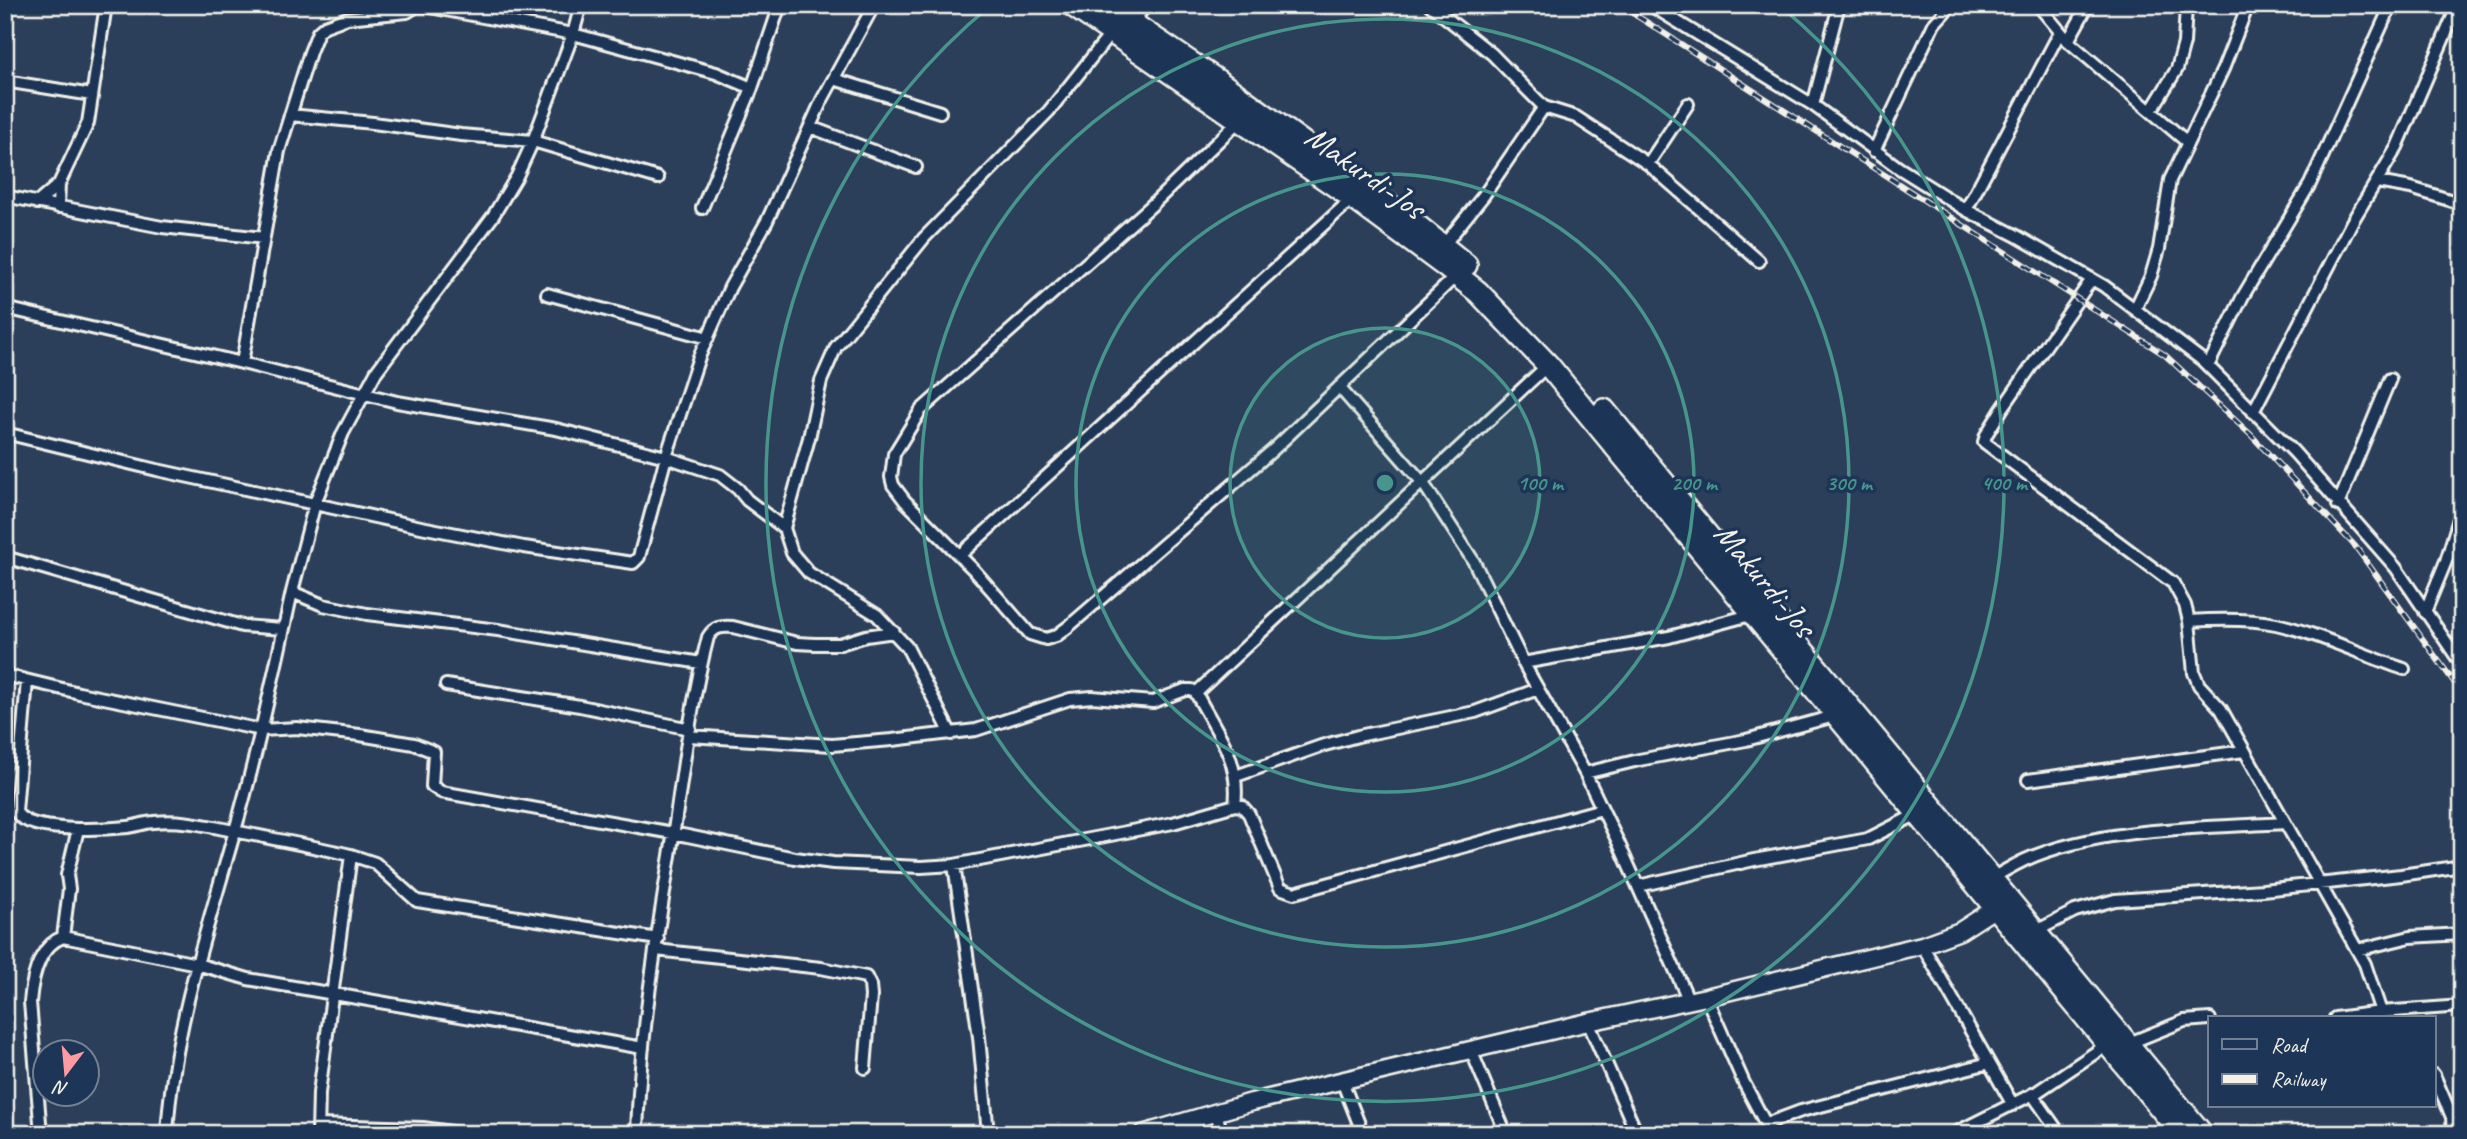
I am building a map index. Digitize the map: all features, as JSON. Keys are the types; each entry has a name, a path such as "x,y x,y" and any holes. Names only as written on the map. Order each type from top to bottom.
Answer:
{"highway":[{"name":"Makurdi-Jos","path":"1072,5 1246,113 1410,220 1488,284 1558,354 1992,878 2003,904 2036,931 2182,1134"},
{"name":"Makurdi-Jos","path":"1105,5 1132,23 1353,198 1457,275 1512,326 1548,365 1919,813 2003,904 2118,1044 2203,1134"}],"street":[{"path":"58,207 60,184 85,131 106,5"},
{"path":"242,363 279,151 310,52 318,32 325,26 347,18 407,12 418,5 573,34 716,73 752,88"},
{"path":"167,1134 174,1062 197,964 262,730 283,629 315,503 343,433 376,372 493,216 517,176 533,141 573,34 581,5"},
{"path":"702,208 752,88 780,5"},
{"path":"5,433 179,475 421,527 524,547 634,563 639,557 666,457 708,338 730,287 767,221 810,127 874,5"},
{"path":"1132,23 1146,5"},
{"path":"1430,5 1492,54 1544,107 1576,117 1648,164 1759,261"},
{"path":"1650,5 1812,105 1874,151 1966,210 2092,279 2208,366 2294,453 2396,568 2462,665"},
{"path":"1812,105 1839,5"},
{"path":"1874,151 1934,24 1951,5"},
{"path":"2038,5 2068,41 2188,142"},
{"path":"2068,41 2088,5"},
{"path":"2151,111 2177,69 2184,43 2186,5"},
{"path":"2135,309 2160,249 2170,180 2223,69 2248,5"},
{"path":"2208,366 2249,286 2310,184 2391,5"},
{"path":"2253,412 2352,222 2397,147 2458,5"},
{"path":"951,734 907,647 877,615 809,573 792,553 784,528 809,438 821,381 836,347 924,238 1049,111 1112,32"},
{"path":"1966,210 2060,32"},
{"path":"834,79 940,112"},
{"path":"5,81 92,95"},
{"path":"1648,164 1688,104"},
{"path":"1443,246 1484,195 1544,107"},
{"path":"1246,113 1151,206 921,410 894,454 891,471 893,485 905,501 960,555 1030,634 1046,639 1056,636 1273,450 1457,275"},
{"path":"290,115 533,141 658,178"},
{"path":"810,127 916,167"},
{"path":"2377,182 2411,188 2462,204"},
{"path":"37,203 60,184"},
{"path":"5,196 162,227 264,238"},
{"path":"960,555 1353,198"},
{"path":"2092,279 2002,409 1984,442 2173,583 2185,605 2194,673 2199,685 2221,709 2365,964 2381,1012"},
{"path":"547,294 708,338"},
{"path":"5,308 397,402 556,429 666,457 720,475 784,528"},
{"path":"1196,693 1548,365"},
{"path":"2338,505 2390,379"},
{"path":"1339,387 1423,483 1474,562 1523,663 1585,773 1689,1001"},
{"path":"2425,612 2446,561 2462,509"},
{"path":"5,557 242,626 283,629"},
{"path":"292,592 323,605 367,614 498,629 701,663"},
{"path":"1523,663 1668,637 1754,614"},
{"path":"866,636 877,615"},
{"path":"2189,621 2227,619 2274,624 2310,634 2404,669"},
{"path":"637,1134 639,1074 657,944 689,733 708,637 712,631 723,626 797,643 840,644 866,636 894,632"},
{"path":"5,675 79,693 262,730 297,728 414,744 432,750 435,754 432,786 438,792 832,863 921,867 954,865 1173,823 1235,805 1242,806 1249,814 1280,888 1294,893 1602,809"},
{"path":"27,681 16,812 19,818 27,822 78,829 130,827 154,822 187,822 351,855 375,863 417,901 657,944 866,977 871,996 865,1068"},
{"path":"446,685 580,706 689,733 832,745 976,730 1070,699 1093,697 1153,702 1192,690 1229,752 1236,776 1235,805"},
{"path":"1236,776 1346,739 1475,712 1538,689"},
{"path":"1585,773 1746,740 1838,715"},
{"path":"2028,780 2244,751"},
{"path":"1638,886 1754,860 1868,839 1919,813"},
{"path":"1992,878 2026,860 2060,848 2100,839 2136,833 2285,823"},
{"path":"63,937 69,889 67,875 78,829"},
{"path":"351,855 319,1093 318,1129 467,1134"},
{"path":"954,865 979,1037 988,1134"},
{"path":"2036,931 2075,911 2115,900 2214,895 2462,866"},
{"path":"1142,1134 1342,1081 1588,1021 1689,1001 1922,945 1960,931 2003,904"},
{"path":"2357,950 2410,937 2462,934"},
{"path":"41,1134 30,1002 32,980 46,950 63,937 197,964 248,979 643,1048"},
{"path":"1922,945 2013,1105"},
{"path":"1706,997 1744,1083 1768,1129 1801,1111 1989,1063"},
{"path":"2350,1016 2381,1012 2399,1015 2462,1006"},
{"path":"1953,1134 2013,1105 2118,1044 2184,1021 2208,1019"},
{"path":"1588,1021 1637,1134"},
{"path":"1471,1050 1506,1134"},
{"path":"2436,1079 2452,1117 2454,1134"},
{"path":"1342,1081 1363,1134"},
{"path":"2032,1094 2060,1134"},
{"path":"1216,1113 1223,1134"}],"railway":[{"path":"1620,5 2165,355 2251,435 2355,546 2462,693"}]}
